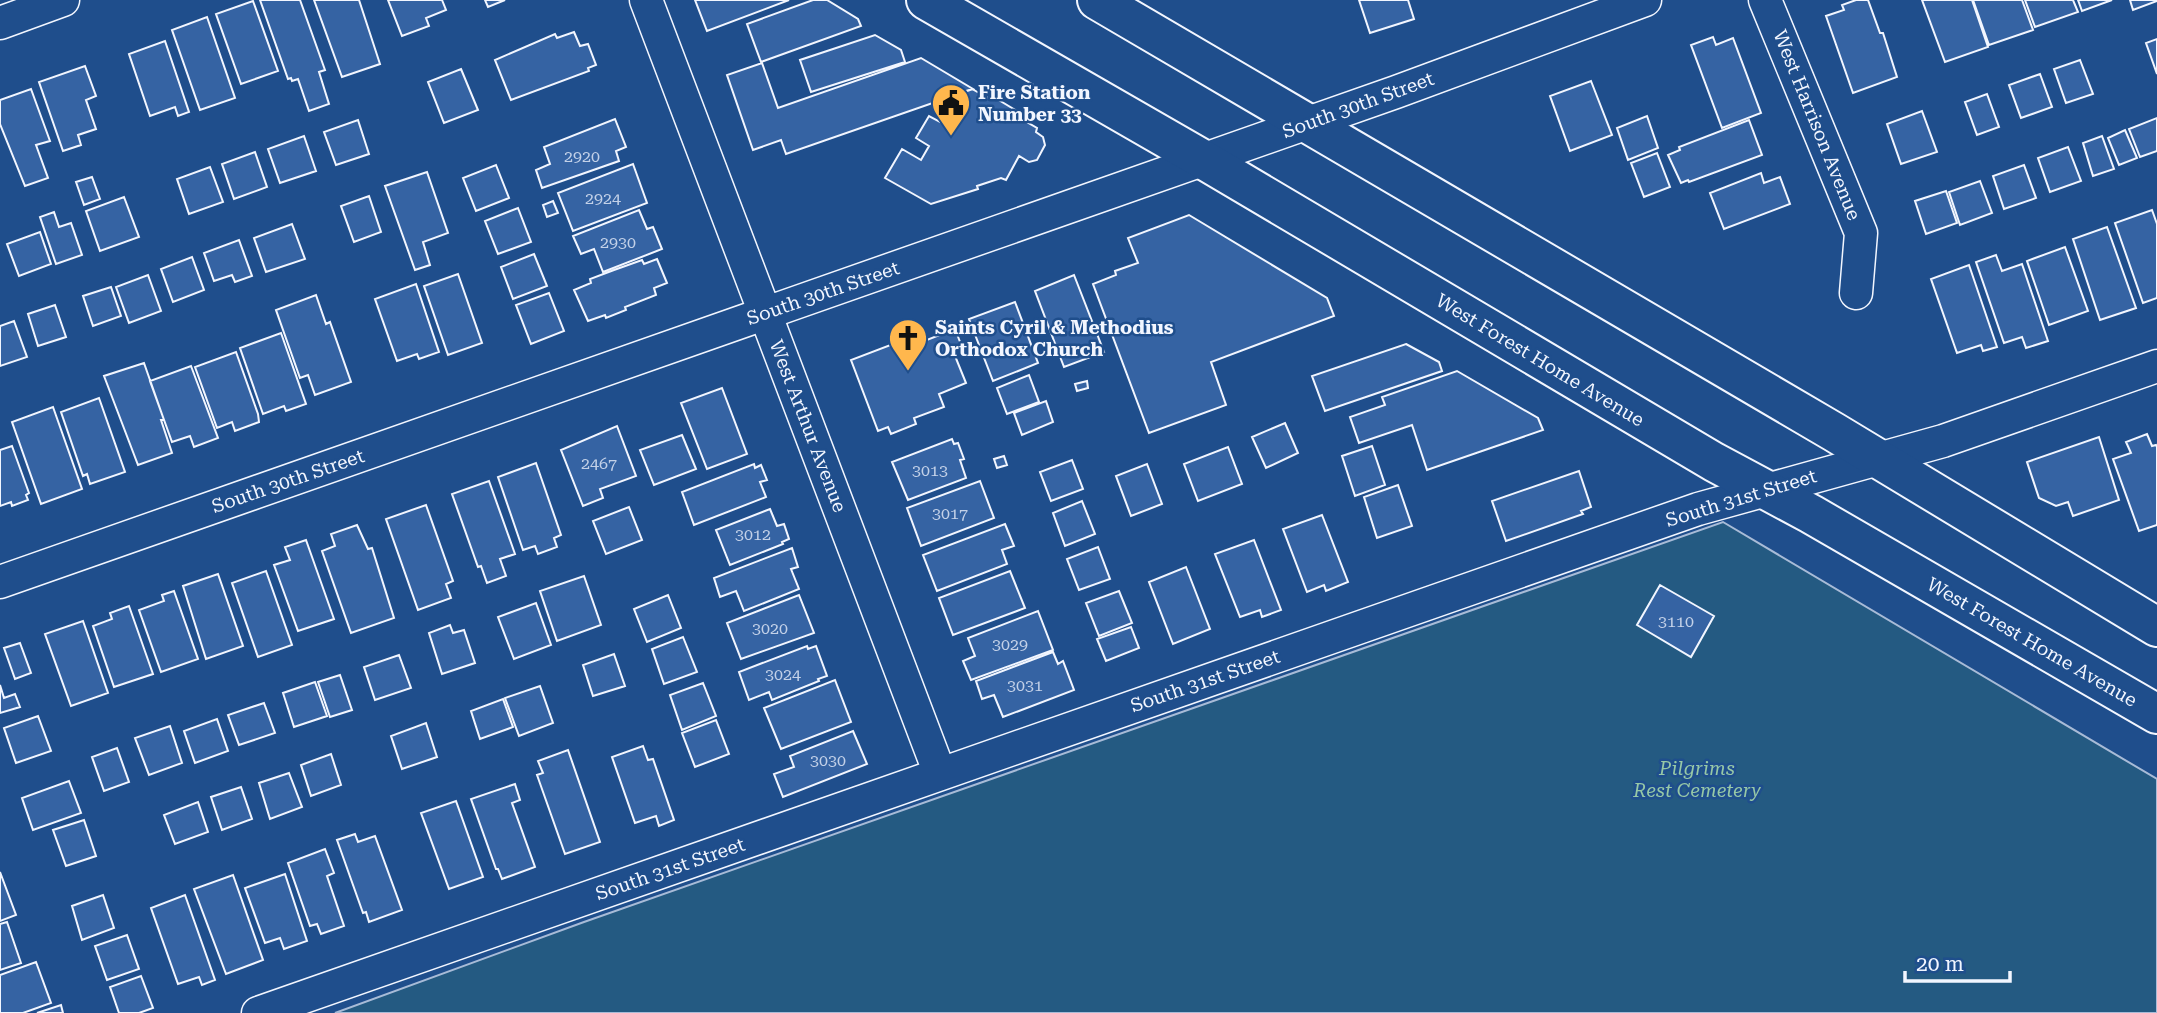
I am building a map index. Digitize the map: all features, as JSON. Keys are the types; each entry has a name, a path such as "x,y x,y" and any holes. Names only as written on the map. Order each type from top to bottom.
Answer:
{"main road":[{"name":"West Forest Home Avenue","path":"926,0 1204,160 1702,455 2157,714"},
{"path":"1097,0 2157,627"}],"street":[{"path":"0,23 64,0"},
{"name":"West Arthur Avenue","path":"646,0 940,774"},
{"name":"South 30th Street","path":"0,582 1204,160 1645,0"},
{"name":"West Harrison Avenue","path":"1765,0 1861,233 1856,293"},
{"name":"South 31st Street","path":"258,1013 1698,509 1943,441 2157,366"}],"green space":[{"name":"Pilgrims Rest Cemetery","path":"1723,522 2157,779 2157,1013 335,1013 584,922"}],"building":[{"path":"260,0 300,0 325,70 319,72 329,104 309,111 298,79 288,79"},
{"path":"314,0 359,0 380,64 342,77"},
{"path":"388,0 442,0 446,10 426,18 429,26 402,36"},
{"path":"485,0 505,0 488,7"},
{"path":"695,0 789,0 707,31"},
{"path":"813,0 827,0 858,19 861,26 761,62 747,24"},
{"path":"1359,0 1408,0 1414,19 1370,33"},
{"path":"1856,0 1868,0 1880,33 1883,33 1897,77 1853,93 1826,16 1844,10 1842,5"},
{"path":"1922,0 1972,0 1988,47 1945,62"},
{"path":"1973,0 2022,0 2033,30 1989,45"},
{"path":"2025,0 2073,0 2078,12 2035,27"},
{"path":"2078,0 2112,0 2082,11"},
{"path":"2130,0 2157,0 2157,1 2133,10"},
{"path":"253,1 278,71 241,84 216,14"},
{"path":"207,17 235,98 200,110 172,30"},
{"path":"574,32 580,46 588,44 596,65 588,68 589,71 511,100 495,60 555,34 557,38"},
{"path":"875,35 901,50 905,62 811,92 800,60"},
{"path":"1713,37 1716,45 1733,38 1761,113 1722,128 1691,45"},
{"path":"2157,39 2157,74 2146,43"},
{"path":"165,41 189,112 178,116 175,107 150,116 129,54"},
{"path":"921,58 973,89 786,154 781,140 753,150 727,75 762,63 778,108"},
{"path":"2080,60 2093,94 2066,103 2054,69"},
{"path":"85,66 96,96 86,100 96,129 78,135 81,145 63,151 39,82"},
{"path":"461,69 478,110 444,123 428,82"},
{"path":"2040,74 2052,107 2021,118 2009,85"},
{"path":"1591,81 1612,135 1570,151 1550,96"},
{"path":"31,89 50,141 36,145 48,178 25,186 0,124 0,100"},
{"path":"972,89 990,99 992,96 1022,114 1020,118 1037,128 1036,132 1043,137 1045,145 1037,160 1029,162 1019,156 1006,180 1001,178 977,186 978,189 931,204 885,178 902,149 921,160 929,146 916,138 929,116 940,122 956,94"},
{"path":"1987,94 1999,127 1977,135 1965,102"},
{"path":"1922,111 1937,152 1901,164 1887,124"},
{"path":"1647,116 1658,148 1628,160 1617,128"},
{"path":"2157,118 2157,151 2140,157 2129,129"},
{"path":"615,119 626,147 616,151 619,161 542,188 536,170 550,164 544,147"},
{"path":"358,120 369,154 336,165 324,132"},
{"path":"1749,120 1762,155 1681,183 1668,155 1680,150 1679,147"},
{"path":"2125,130 2137,158 2119,165 2108,138"},
{"path":"304,136 316,171 280,183 268,149"},
{"path":"2102,136 2114,169 2093,176 2083,143"},
{"path":"2068,147 2081,181 2050,192 2038,158"},
{"path":"255,152 267,187 234,199 222,164"},
{"path":"1657,153 1670,187 1644,197 1631,163"},
{"path":"633,164 647,203 573,231 558,193"},
{"path":"496,165 509,198 476,211 463,178"},
{"path":"2024,165 2036,198 2004,209 1993,176"},
{"path":"210,167 223,202 189,214 177,179"},
{"path":"427,172 448,233 423,242 430,265 415,270 385,186"},
{"path":"1761,173 1764,183 1780,177 1790,204 1724,229 1710,193"},
{"path":"92,177 100,199 84,205 76,182"},
{"path":"1980,181 1992,213 1960,225 1949,192"},
{"path":"1946,191 1957,223 1926,234 1915,201"},
{"path":"369,196 381,232 354,242 341,206"},
{"path":"124,197 139,237 100,251 86,211"},
{"path":"553,201 558,213 547,217 543,205"},
{"path":"518,208 531,242 498,254 485,221"},
{"path":"639,210 647,229 653,227 662,249 603,272 594,249 581,254 573,236"},
{"path":"2152,210 2157,224 2157,298 2143,303 2115,223"},
{"path":"54,212 59,227 71,223 82,255 56,264 40,217"},
{"path":"1189,215 1327,298 1334,316 1211,362 1226,405 1149,433 1093,284 1116,275 1115,271 1138,263 1128,238"},
{"path":"292,224 305,259 266,272 254,238"},
{"path":"2107,227 2136,308 2100,320 2073,239"},
{"path":"40,232 51,264 19,276 7,244"},
{"path":"239,240 252,276 235,282 232,275 214,281 204,253"},
{"path":"2065,247 2088,311 2049,325 2027,261"},
{"path":"534,254 547,286 513,299 501,267"},
{"path":"1996,255 2002,271 2022,264 2048,341 2026,348 2022,337 2004,343 1976,262"},
{"path":"192,257 204,290 173,302 161,269"},
{"path":"657,259 667,283 654,288 656,295 606,318 605,315 588,321 574,290 591,283 590,279 614,270 642,260 644,264"},
{"path":"1969,265 1997,347 1983,351 1981,345 1957,353 1931,279"},
{"path":"458,274 482,343 448,355 424,286"},
{"path":"148,275 161,311 129,323 116,287"},
{"path":"1074,275 1104,352 1064,367 1035,291"},
{"path":"416,284 439,352 419,359 417,354 397,361 375,299"},
{"path":"111,287 121,316 93,326 83,296"},
{"path":"549,293 564,331 531,344 516,305"},
{"path":"316,295 326,324 330,322 351,382 315,395 308,375 300,378 276,310"},
{"path":"1015,302 1038,363 993,381 969,319"},
{"path":"55,305 66,337 38,346 28,314"},
{"path":"14,321 27,357 0,366 0,326"},
{"name":"Saints Cyril & Methodius Orthodox Church","path":"955,329 962,347 953,351 966,383 939,394 944,407 914,418 916,424 891,434 888,427 878,431 851,360 893,344 896,352"},
{"path":"281,333 306,404 286,411 284,406 263,414 240,348"},
{"path":"1406,344 1439,362 1442,371 1325,411 1312,376"},
{"path":"236,352 259,422 235,431 232,422 217,428 195,367"},
{"path":"144,363 164,420 161,420 172,453 138,465 104,376"},
{"path":"191,366 218,438 194,447 190,436 172,442 150,381"},
{"path":"1457,371 1538,418 1543,430 1427,470 1412,425 1359,443 1350,417 1385,405 1382,397"},
{"path":"1029,375 1039,402 1007,414 997,388"},
{"path":"1087,381 1088,388 1077,391 1075,384"},
{"path":"722,388 747,454 707,469 681,403"},
{"path":"99,398 125,472 90,484 87,474 83,476 61,412"},
{"path":"1046,401 1053,422 1022,435 1014,413"},
{"path":"53,407 82,489 41,504 12,422"},
{"path":"1285,423 1298,453 1266,468 1252,437"},
{"path":"617,426 636,476 600,489 603,498 583,506 561,450"},
{"path":"2147,434 2152,446 2157,447 2157,525 2139,531 2113,459 2131,453 2126,442"},
{"path":"682,435 696,469 654,485 640,450"},
{"path":"2099,437 2119,500 2073,516 2068,502 2056,506 2039,498 2027,462"},
{"path":"952,439 954,444 958,443 964,459 960,460 966,478 908,500 892,462"},
{"path":"12,446 29,493 26,495 28,500 12,506 11,502 0,506 0,450"},
{"path":"1372,446 1385,485 1355,496 1342,456"},
{"path":"1228,447 1242,484 1198,501 1184,464"},
{"path":"1004,456 1007,465 997,468 994,459"},
{"path":"1072,460 1083,489 1051,501 1040,472"},
{"path":"536,463 561,535 554,538 557,547 538,554 535,546 523,550 498,477"},
{"path":"754,464 755,468 761,465 767,480 760,482 766,497 694,525 682,492"},
{"path":"1147,464 1162,504 1131,516 1116,476"},
{"path":"1579,471 1591,507 1581,511 1583,514 1506,541 1492,501"},
{"path":"489,481 515,554 500,559 506,576 487,583 481,566 478,567 452,494"},
{"path":"980,481 994,518 921,546 907,508"},
{"path":"1398,485 1412,526 1377,538 1364,497"},
{"path":"1082,501 1095,534 1065,546 1053,513"},
{"path":"426,505 453,581 446,584 451,598 418,610 386,519"},
{"path":"629,507 642,540 606,554 593,521"},
{"path":"770,509 777,526 784,524 789,539 782,542 783,544 730,565 716,530"},
{"path":"1322,515 1348,582 1326,591 1324,585 1307,592 1283,529"},
{"path":"1005,524 1014,546 1002,550 1007,564 937,591 923,555"},
{"path":"357,525 368,549 372,548 394,618 351,633 322,551 335,546 331,534"},
{"path":"306,540 334,619 298,631 274,565 290,560 285,547"},
{"path":"1254,540 1281,610 1262,617 1260,610 1240,617 1215,554"},
{"path":"1098,547 1110,579 1079,590 1067,559"},
{"path":"792,548 798,567 791,569 799,589 744,611 736,591 720,597 714,578"},
{"path":"1186,567 1210,629 1173,644 1149,582"},
{"path":"266,571 292,645 258,657 232,583"},
{"path":"1010,571 1025,608 953,635 939,598"},
{"path":"218,574 243,646 206,659 183,586"},
{"path":"584,576 601,625 557,641 540,591"},
{"path":"1660,585 1714,616 1691,657 1637,625"},
{"path":"174,591 198,659 161,672 139,610 164,601 162,595"},
{"path":"1119,591 1132,623 1099,636 1086,603"},
{"path":"668,595 681,628 647,642 634,609"},
{"path":"799,595 814,633 741,659 727,623"},
{"path":"536,603 551,645 514,659 498,617"},
{"path":"129,606 153,674 114,687 93,626 112,619 110,613"},
{"path":"1038,611 1053,650 971,680 963,661 975,656 968,638"},
{"path":"83,621 108,693 71,706 45,634"},
{"path":"450,625 453,633 464,630 475,663 442,674 429,633"},
{"path":"1131,627 1139,648 1106,661 1097,639"},
{"path":"683,637 697,672 664,684 652,649"},
{"path":"20,643 31,673 15,679 4,648"},
{"path":"807,646 808,649 816,646 827,676 772,700 769,692 749,700 739,672"},
{"path":"1053,652 1058,664 1063,661 1074,690 1003,717 994,695 982,699 976,681"},
{"path":"614,654 625,686 593,696 583,665"},
{"path":"399,655 411,688 375,700 364,667"},
{"path":"340,675 352,710 330,717 318,682"},
{"path":"835,680 851,722 781,749 764,708"},
{"path":"315,682 327,716 294,727 283,693"},
{"path":"703,683 716,716 682,730 670,695"},
{"path":"0,685 4,698 15,694 20,707 0,713"},
{"path":"540,686 553,723 519,736 505,698"},
{"path":"503,699 513,727 480,739 471,711"},
{"path":"264,703 275,733 239,745 228,715"},
{"path":"38,716 51,751 16,763 4,728"},
{"path":"217,719 228,751 195,763 184,731"},
{"path":"716,720 729,754 695,767 682,733"},
{"path":"426,723 437,757 402,769 391,736"},
{"path":"170,726 182,763 149,775 135,738"},
{"path":"853,731 867,764 783,797 774,774 794,767 790,756"},
{"path":"643,746 648,760 653,759 674,820 659,826 656,816 635,823 612,757"},
{"path":"117,748 129,782 104,791 92,757"},
{"path":"568,750 600,842 565,854 537,775 543,773 538,761"},
{"path":"331,754 341,785 311,796 301,765"},
{"path":"289,773 302,807 270,819 259,783"},
{"path":"69,781 81,813 33,830 22,798"},
{"path":"515,784 520,800 512,803 535,867 502,879 471,799"},
{"path":"241,787 252,819 222,830 211,797"},
{"path":"456,801 483,877 449,889 421,813"},
{"path":"198,802 208,832 175,844 164,815"},
{"path":"84,820 96,856 66,866 53,830"},
{"path":"355,834 358,842 375,836 402,910 369,922 366,912 363,913 337,840"},
{"path":"325,849 334,873 327,876 344,926 321,934 317,924 310,926 288,863"},
{"path":"0,872 16,915 0,921"},
{"path":"285,874 307,941 284,949 280,938 265,943 245,888"},
{"path":"233,875 263,960 226,974 194,889"},
{"path":"103,895 114,928 82,940 72,906"},
{"path":"185,895 215,980 202,985 199,977 178,984 151,908"},
{"path":"7,922 21,963 0,970 0,924"},
{"path":"127,935 139,969 107,980 95,946"},
{"path":"36,962 51,1003 23,1013 0,1013 0,975"},
{"path":"141,976 153,1008 139,1013 119,1013 110,987"},
{"path":"61,1005 63,1013 37,1013"}],"place":[{"name":"Fire Station Number 33","path":"951,137"},
{"name":"Saints Cyril & Methodius Orthodox Church","path":"908,372"}]}
